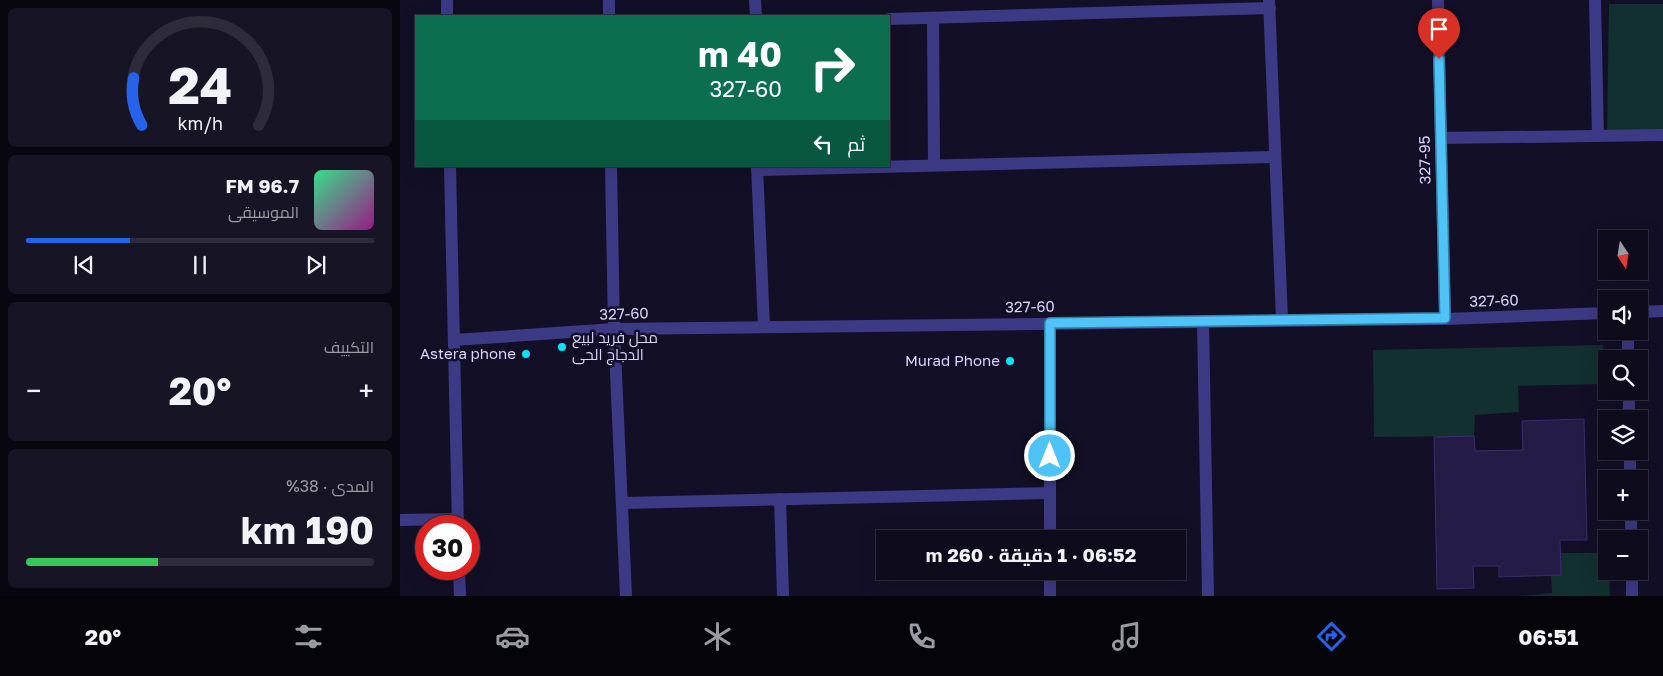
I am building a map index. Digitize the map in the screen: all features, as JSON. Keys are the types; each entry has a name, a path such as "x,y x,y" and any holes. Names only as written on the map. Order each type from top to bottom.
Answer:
{"street":[{"path":"446,0 447,15"},
{"path":"609,0 609,15"},
{"path":"755,0 756,15"},
{"name":"327-95","path":"1438,0 1445,318"},
{"path":"1595,0 1598,136"},
{"path":"890,19 1270,4 1282,320"},
{"path":"933,18 934,165"},
{"path":"1441,138 1663,135"},
{"path":"890,166 1276,157"},
{"path":"450,167 458,515"},
{"path":"611,167 614,329 626,596"},
{"path":"764,328 757,168 816,167"},
{"path":"1648,312 1663,311"},
{"name":"327-60","path":"454,340 614,329 1445,318 1598,313"},
{"path":"1203,321 1208,596"},
{"path":"1050,323 1050,530"},
{"path":"623,503 1050,493"},
{"path":"780,499 783,596"},
{"path":"400,520 415,521"},
{"path":"459,580 460,596"},
{"path":"1050,580 1050,596"},
{"path":"1632,580 1632,596"}],"green space":[{"path":"1609,4 1663,4 1663,132 1607,131"},
{"path":"1603,345 1603,350 1598,350 1598,384 1518,386 1519,412 1475,415 1474,436 1374,437 1373,350"},
{"path":"1561,553 1598,553 1598,580 1609,580 1610,596 1520,596 1552,593 1551,575 1561,575"}],"building":[{"path":"1584,419 1587,540 1560,540 1561,575 1499,577 1499,566 1473,566 1474,588 1437,589 1434,437 1474,436 1475,451 1523,450 1522,421"}],"place":[{"name":"محل فريد لبيع الدجاج الحى","path":"562,347"},
{"name":"Astera phone","path":"526,354"},
{"name":"Murad Phone","path":"1010,361"}],"route":[{"path":"1050,456 1050,323 1445,318 1439,59"}]}
